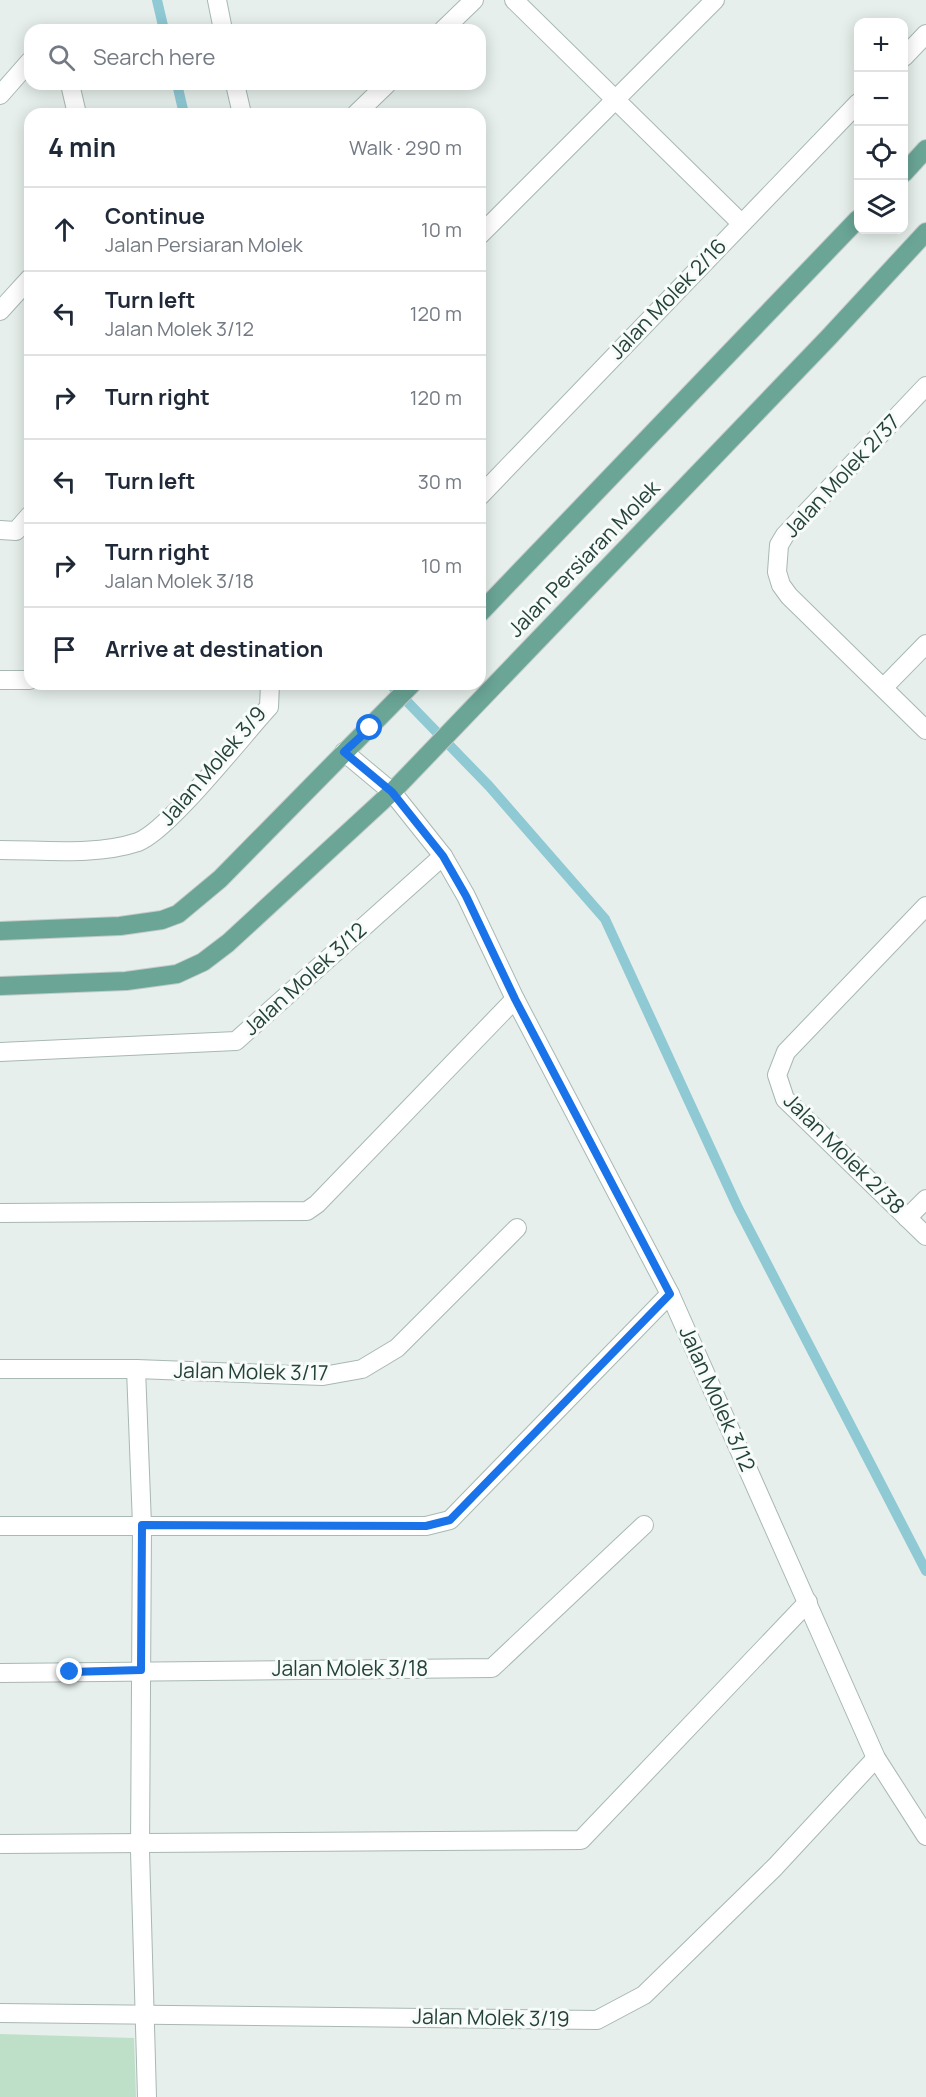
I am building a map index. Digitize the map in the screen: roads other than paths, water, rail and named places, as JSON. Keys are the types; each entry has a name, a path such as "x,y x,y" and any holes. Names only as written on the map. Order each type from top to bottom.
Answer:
{"main road":[{"path":"908,167 926,149"},
{"name":"Jalan Persiaran Molek","path":"486,607 854,223"},
{"name":"Jalan Persiaran Molek","path":"0,986 126,981 177,974 203,962 228,943 392,792 821,346 926,232"},
{"path":"0,931 120,926 162,920 178,914 219,879 406,690"}],"street":[{"path":"217,0 222,24"},
{"path":"448,24 474,0"},
{"path":"514,0 741,223"},
{"path":"486,229 715,0"},
{"path":"908,52 926,34"},
{"path":"0,95 24,68"},
{"path":"71,90 76,108"},
{"path":"236,90 241,108"},
{"path":"362,108 381,90"},
{"name":"Jalan Molek 2/16","path":"486,490 854,107"},
{"path":"0,311 24,285"},
{"name":"Jalan Molek 2/37","path":"926,386 798,520 779,545 777,556 781,585 789,596 926,730"},
{"path":"0,531 16,531 24,522"},
{"path":"884,687 926,644"},
{"path":"0,680 24,680"},
{"name":"Jalan Molek 3/9","path":"0,850 115,848 140,841 165,823 269,707 270,690"},
{"name":"Jalan Molek 3/12","path":"344,752 392,792 443,856 466,896 515,999 670,1294 876,1758 926,1836"},
{"name":"Jalan Molek 3/12","path":"0,1052 236,1041 443,856"},
{"name":"Jalan Molek 2/38","path":"926,906 786,1052 777,1075 785,1099 926,1236"},
{"path":"0,1212 307,1211 317,1204 515,999"},
{"path":"907,1218 926,1199"},
{"name":"Jalan Molek 3/17","path":"0,1369 136,1369 323,1376 362,1369 397,1348 517,1228"},
{"path":"0,1526 426,1526 450,1520 670,1294"},
{"path":"136,1369 142,1525 140,1843 147,2097"},
{"name":"Jalan Molek 3/18","path":"0,1673 492,1668 644,1525"},
{"path":"0,1844 581,1840 808,1602"},
{"name":"Jalan Molek 3/19","path":"0,2013 597,2020 644,1995 775,1867 876,1758"}],"waterway":[{"path":"157,0 163,24"},
{"path":"178,90 183,108"},
{"path":"396,690 489,786 605,919 738,1208 926,1571"}]}
